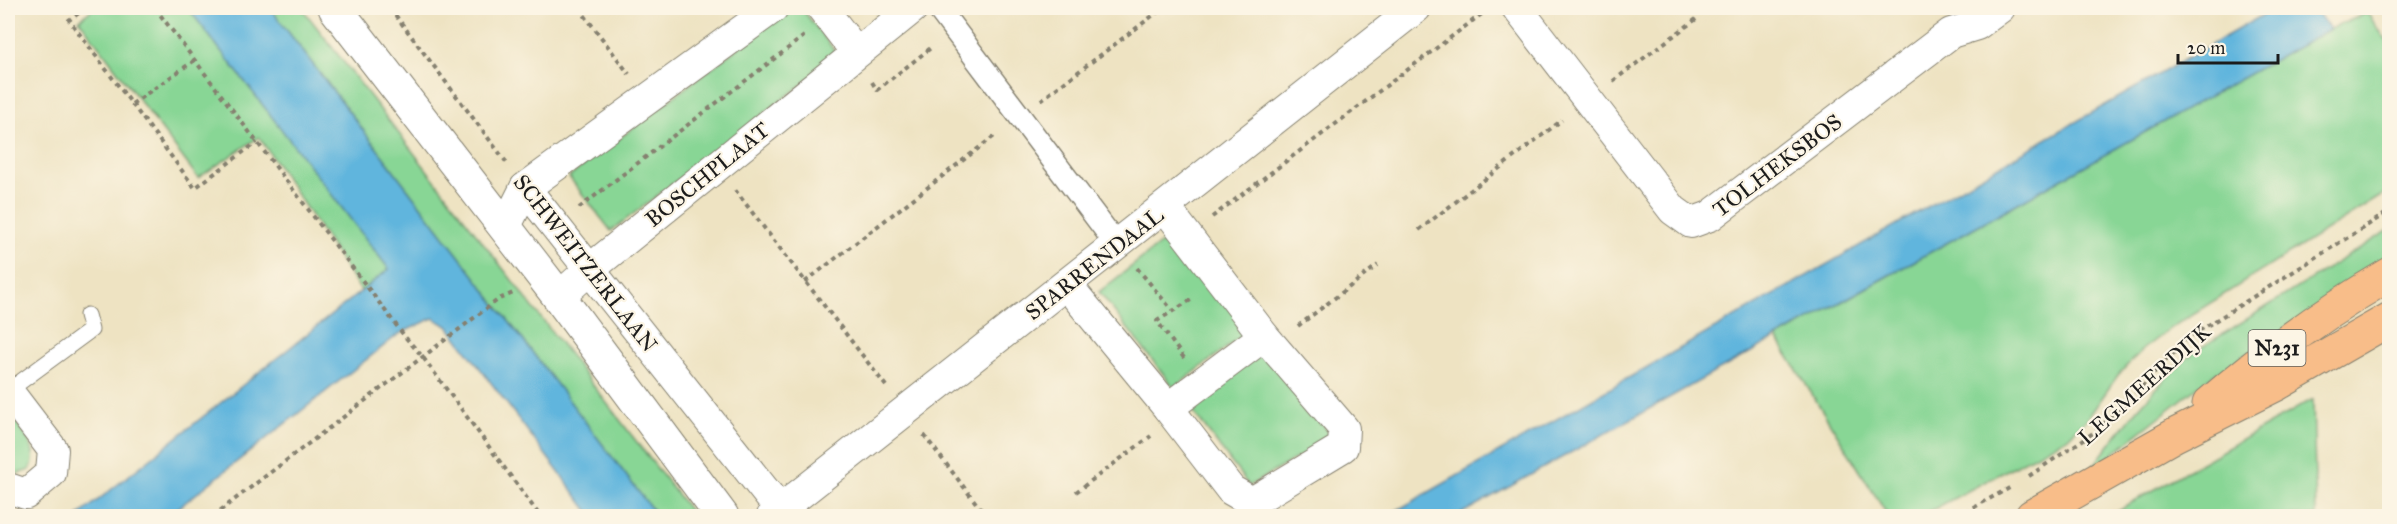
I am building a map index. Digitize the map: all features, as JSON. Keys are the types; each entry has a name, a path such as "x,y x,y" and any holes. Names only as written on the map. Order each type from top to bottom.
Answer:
{"main road":[{"name":"LEGMEERDIJK","path":"2175,435 2251,367 2339,304 2390,274"},
{"name":"LEGMEERDIJK","path":"2032,516 2175,435 2277,384 2390,319"}],"street":[{"name":"SCHWEITZERLAAN","path":"335,8 559,297 722,516"},
{"path":"505,228 525,188 773,8"},
{"name":"BOSCHPLAAT","path":"559,297 590,269 913,8"},
{"path":"938,8 1117,245"},
{"name":"SPARRENDAAL","path":"779,514 1416,8"},
{"name":"TOLHEKSBOS","path":"1517,8 1673,210 1691,223 1710,216 1951,33 1977,25 2000,8"},
{"path":"826,12 856,52"},
{"name":"SCHWEITZERLAAN","path":"525,188 779,514"},
{"path":"1066,285 1172,413 1231,490 1252,502 1343,447 1344,429 1268,341 1165,207"},
{"path":"1172,413 1202,383 1268,341"},
{"path":"8,391 53,450 51,473 26,494 8,488"}],"lane":[{"path":"8,391 91,330 87,315"}],"path":[{"path":"86,8 69,20 195,188 257,142"},
{"path":"155,8 422,356 540,516"},
{"name":"SCHWEITZERLAAN","path":"390,8 525,188"},
{"path":"579,8 647,99"},
{"path":"805,282 1163,8"},
{"path":"1187,236 1482,10 1490,8"},
{"path":"555,226 826,12"},
{"path":"1419,230 1699,17"},
{"path":"132,104 195,60"},
{"path":"717,166 986,516"},
{"name":"LEGMEERDIJK","path":"2025,479 2096,431 2130,400 2159,367 2194,334 2390,211"},
{"path":"1117,245 1172,310 1157,321 1202,383"},
{"path":"1268,341 1378,265"},
{"path":"213,516 499,299"},
{"path":"1076,492 1172,413"},
{"path":"1958,516 2016,484"}],"green space":[{"path":"94,8 188,8 389,269 361,291 259,137 198,178 79,20"},
{"path":"270,8 302,8 694,516 657,516"},
{"path":"790,8 801,8 839,56 611,231 569,177"},
{"path":"2367,13 2389,44 2389,191 2172,327 2143,349 2118,375 2088,418 2067,438 1921,516 1888,516 1777,338 2330,29"},
{"path":"2389,230 2389,264 2209,378 2088,473 2151,394 2194,352"},
{"path":"1173,234 1248,331 1174,388 1099,292"},
{"path":"1262,349 1333,437 1249,486 1188,405"},
{"path":"2313,399 2316,516 2108,516"},
{"path":"8,412 28,439 33,454 30,470 13,475 8,473"}],"water":[{"path":"188,8 270,8 657,516 592,516 448,326 433,318 399,334 168,516 78,516 389,269"},
{"path":"2275,8 2314,8 2330,29 1457,516 1387,516"}]}
